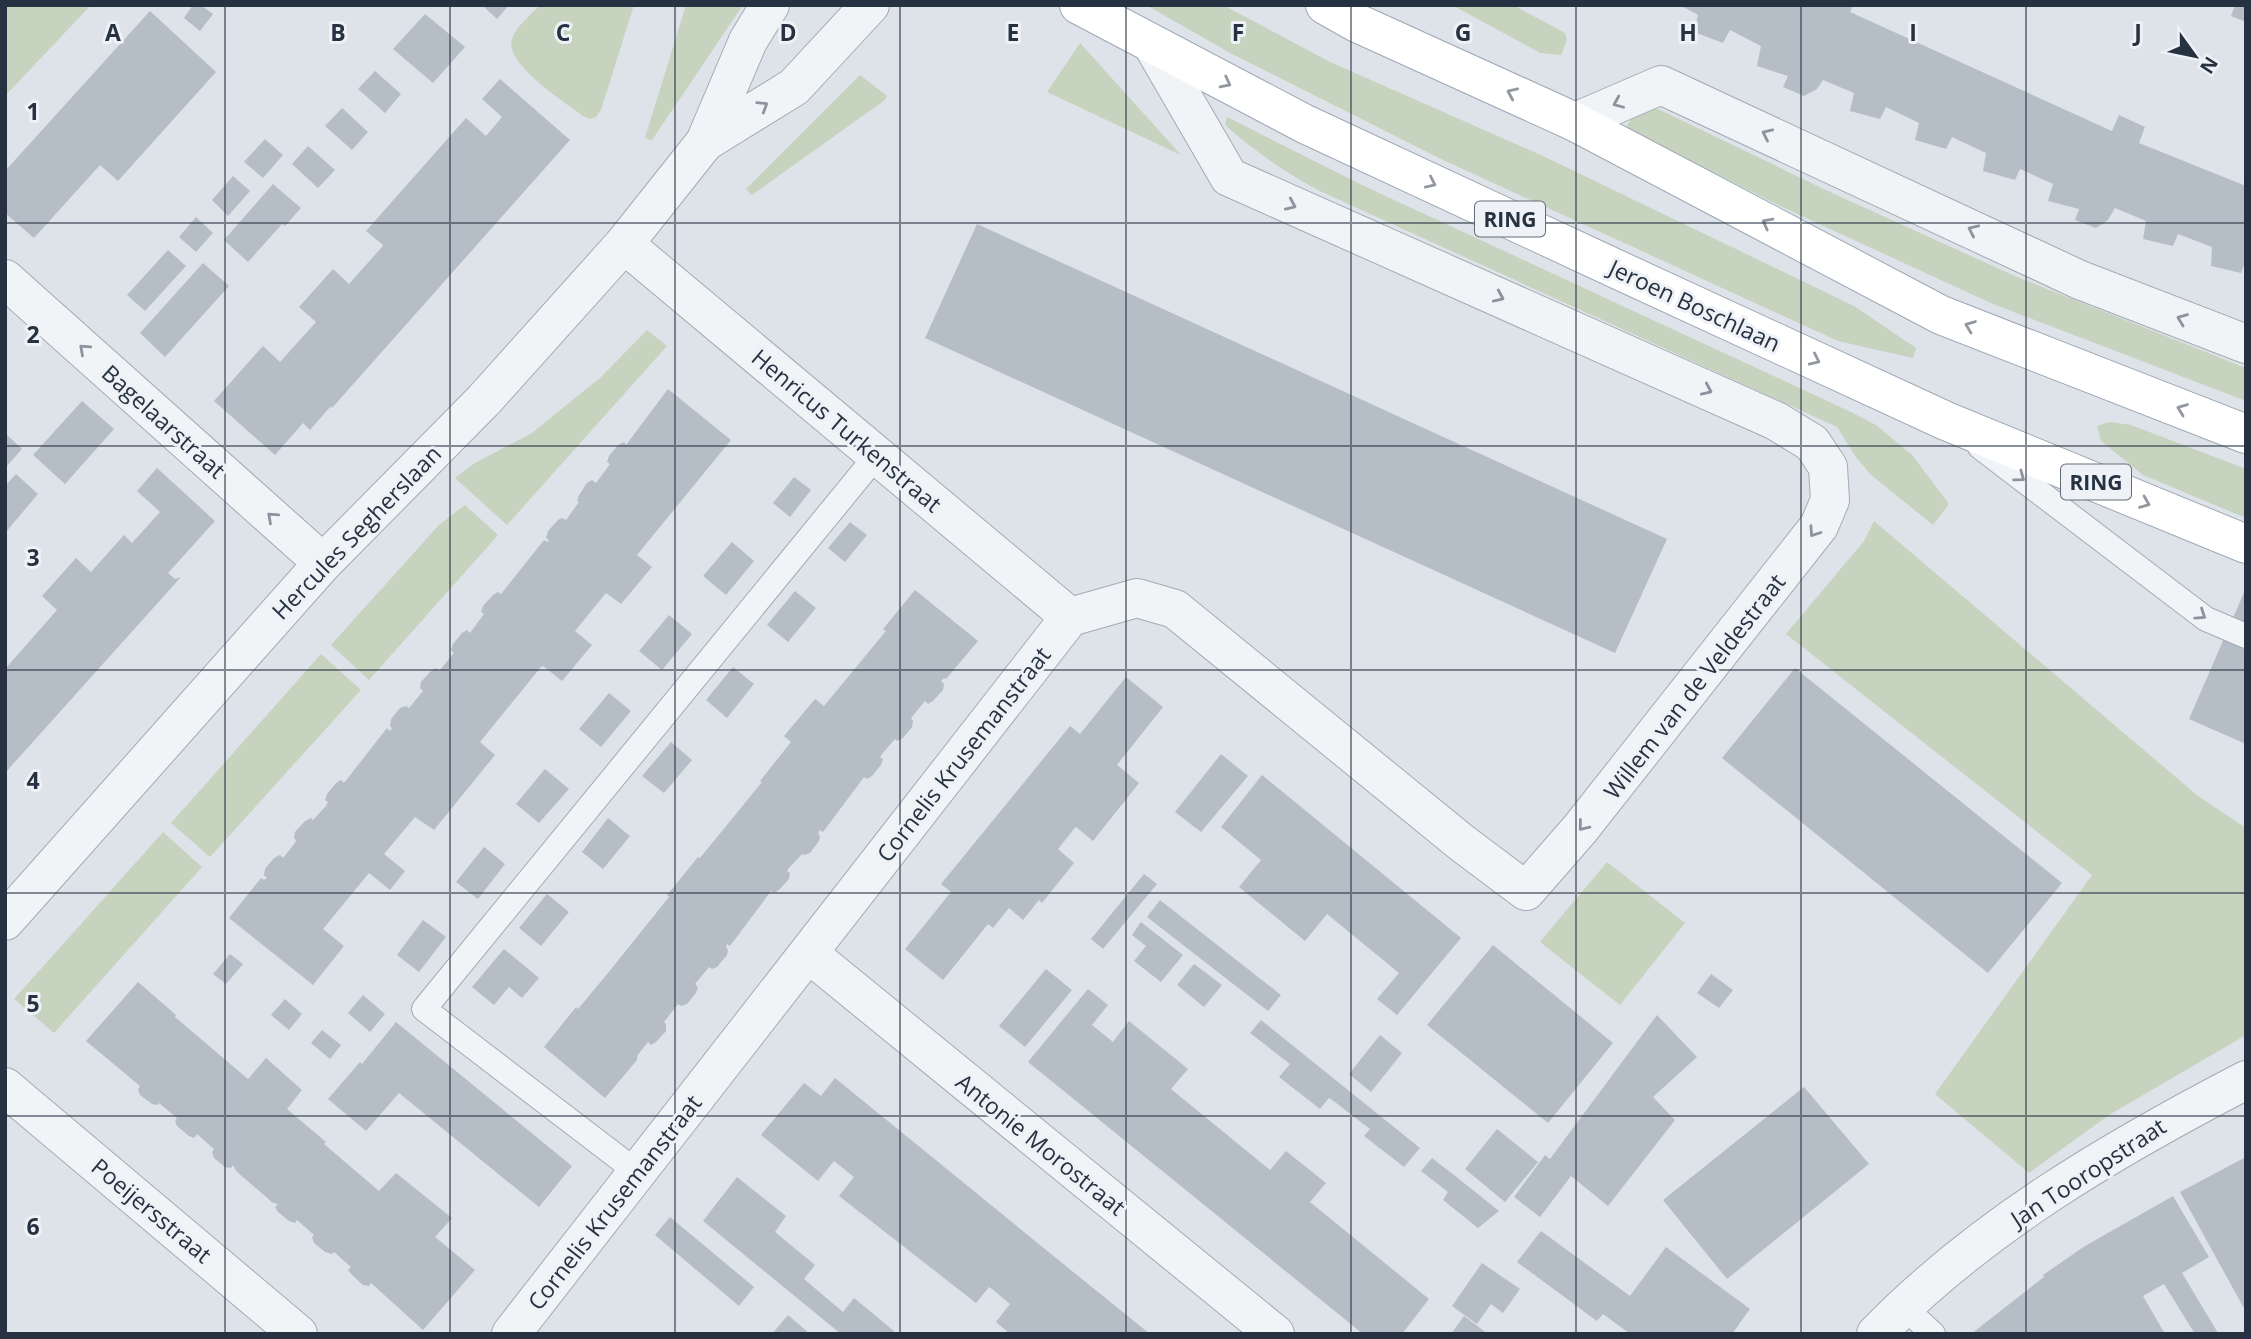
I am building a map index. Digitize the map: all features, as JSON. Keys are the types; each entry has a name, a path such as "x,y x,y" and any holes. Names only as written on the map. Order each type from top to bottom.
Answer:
{"main road":[{"name":"Jeroen Boschlaan","path":"1079,5 1305,124 1946,421 2246,544"},
{"path":"1325,5 1357,23 1575,121 1941,315 2246,434"}],"street":[{"name":"Hercules Segherslaan","path":"5,922 323,563 484,400 624,244 705,142 748,41 770,5"},
{"name":"Hercules Segherslaan","path":"705,142 794,87 870,5"},
{"name":"Willem van de Veldestraat","path":"1070,617 1137,598 1175,609 1462,843 1526,891 1580,829 1819,526 1830,500 1828,467 1812,443 1776,421 1229,177 1153,46"},
{"path":"1575,121 1661,85 2080,280 2246,344"},
{"name":"Henricus Turkenstraat","path":"624,244 1070,617"},
{"name":"Bagelaarstraat","path":"5,279 323,563"},
{"name":"Cornelis Krusemanstraat","path":"512,1334 1070,617"},
{"name":"Antonie Morostraat","path":"808,953 1275,1334"},
{"name":"Jan Tooropstraat","path":"1876,1334 1903,1306 1970,1251 2054,1189 2173,1118 2246,1080"},
{"name":"Poeijersstraat","path":"5,1087 298,1334"}],"lane":[{"path":"1946,421 2206,620 2246,636"},
{"path":"637,1172 424,1009 877,455"},
{"path":"1903,1306 1933,1334"}],"green space":[{"path":"5,5 91,5 5,96"},
{"path":"540,5 634,5 601,110 596,117 590,119 583,116 563,102 517,60 512,49 514,34"},
{"path":"686,5 743,5 652,140 645,138"},
{"path":"1146,5 1223,5 1330,62 1543,156 1854,306 1916,348 1913,358 1838,341 1443,160 1232,54"},
{"path":"1452,5 1513,5 1565,33 1567,40 1561,55 1540,53"},
{"path":"1080,43 1181,155 1047,92"},
{"path":"860,75 887,96 885,100 752,195 746,189"},
{"path":"1639,104 1654,107 1830,192 2017,277 2246,368 2246,401 1993,304 1780,206 1631,131 1627,126"},
{"path":"1227,117 1362,185 1876,425 1912,455 1949,504 1933,525 1870,474 1837,427 1322,192 1283,170 1248,144 1225,125"},
{"path":"647,330 667,346 507,525 455,478 475,463 532,433 601,377"},
{"path":"2110,422 2131,425 2246,469 2246,518 2143,475 2101,441 2097,426"},
{"path":"465,505 498,535 369,680 331,645 439,525"},
{"path":"1874,521 2198,796 2246,828 2246,1035 2109,1115 2029,1173 1935,1094 2092,875 1786,634 1864,541"},
{"path":"321,654 361,690 210,857 171,823"},
{"path":"163,832 202,867 54,1033 14,999"},
{"path":"1607,862 1685,923 1620,1005 1540,942"}],"building":[{"path":"193,5 201,5 213,14 200,31 184,18"},
{"path":"482,5 509,5 497,19"},
{"path":"1680,5 1853,5 1850,12 2112,131 2119,115 2145,127 2139,143 2246,186 2246,260 2241,273 2211,266 2212,247 2178,234 2173,246 2143,239 2146,221 2115,208 2108,220 2096,228 2075,220 2079,209 2048,201 2053,184 2020,169 2015,180 1983,171 1986,153 1952,137 1946,149 1915,140 1919,123 1886,107 1880,119 1850,111 1854,93 1823,80 1817,89 1804,96 1783,87 1788,76 1757,66 1761,46 1730,30 1723,43 1694,32 1698,15"},
{"path":"2235,5 2246,5 2246,22 2231,16"},
{"path":"150,11 216,72 118,181 100,165 34,238 5,213 5,171"},
{"path":"425,14 465,47 433,83 393,49"},
{"path":"375,71 401,94 385,113 358,89"},
{"path":"500,79 570,140 332,408 331,406 310,430 303,423 275,455 214,401 263,346 280,362 316,322 299,307 333,269 349,284 382,247 383,245 366,231 466,118 486,136 502,117 482,99"},
{"path":"342,108 368,132 352,150 325,126"},
{"path":"265,139 283,155 263,178 244,162"},
{"path":"308,146 335,170 318,188 292,164"},
{"path":"233,176 250,191 228,216 212,200"},
{"path":"273,184 301,208 285,226 282,224 248,262 224,240"},
{"path":"196,217 213,233 196,252 179,237"},
{"path":"977,224 1667,539 1615,653 925,338"},
{"path":"168,250 186,266 145,311 127,295"},
{"path":"203,263 229,286 165,357 140,333"},
{"path":"668,389 731,440 637,555 652,567 621,604 606,593 575,631 592,645 562,681 541,667 480,742 495,755 434,830 415,817 384,854 405,871 390,890 369,873 323,929 344,946 313,985 229,918 261,878 267,878 264,875 265,869 274,858 280,855 283,858 295,843 295,832 305,821 311,818 313,820 326,806 327,794 336,783 341,780 344,783 387,728 390,731 391,719 400,708 409,708 423,691 420,688 421,682 431,671 436,668 439,671 454,653 451,650 453,644 462,633 467,630 470,633 484,614 481,612 483,606 493,595 498,592 501,594 544,540 548,542 548,531 558,520 566,520 579,502 579,495 587,483 592,480 596,483 610,464 607,462 609,456 618,445 624,442 626,445"},
{"path":"82,401 114,429 65,484 33,455"},
{"path":"5,433 22,449 5,468"},
{"path":"157,468 215,521 168,573 175,579 181,577 5,773 5,669 57,610 42,596 76,558 91,572 124,535 132,543 160,512 137,491"},
{"path":"16,474 38,494 5,533 5,486"},
{"path":"794,477 811,490 790,517 773,503"},
{"path":"850,522 867,535 845,562 828,548"},
{"path":"732,542 754,561 726,595 703,576"},
{"path":"2246,588 2246,744 2189,719"},
{"path":"915,590 978,641 946,679 941,681 944,684 943,690 933,701 928,704 925,701 911,718 912,727 903,738 897,741 895,739 882,754 881,765 872,776 867,779 864,777 823,832 820,830 819,841 810,853 802,854 789,868 789,879 779,890 774,893 771,891 730,946 727,944 727,955 717,967 709,967 695,984 698,987 696,993 687,1004 678,1004 664,1022 666,1031 656,1042 651,1045 648,1042 637,1060 605,1098 544,1047 608,973 669,897 667,895 762,782 760,781 791,742 784,736 815,699 824,706 886,631 883,629"},
{"path":"795,591 816,608 788,642 767,625"},
{"path":"669,615 692,634 662,670 639,651"},
{"path":"733,667 754,684 727,718 706,700"},
{"path":"1795,668 2062,883 1988,973 1722,758"},
{"path":"1126,677 1163,707 1117,765 1139,783 1093,841 1076,827 1074,829 1058,849 1074,863 1042,903 1039,900 1023,920 1009,908 993,928 988,924 943,980 905,949 951,892 941,884 1070,726 1080,734"},
{"path":"609,693 631,711 601,747 579,729"},
{"path":"671,742 692,760 664,793 642,776"},
{"path":"1221,754 1248,776 1201,832 1175,812"},
{"path":"545,769 569,789 539,823 516,804"},
{"path":"1262,775 1461,938 1397,1015 1377,999 1399,973 1327,914 1305,941 1239,887 1261,860 1221,827"},
{"path":"608,818 630,836 603,869 582,852"},
{"path":"484,847 505,864 478,899 456,882"},
{"path":"1144,874 1157,884 1103,949 1091,939"},
{"path":"547,894 569,912 541,946 519,928"},
{"path":"1160,900 1281,995 1268,1011 1147,917"},
{"path":"423,920 446,937 419,972 397,955"},
{"path":"1141,922 1183,955 1161,982 1134,961 1146,946 1132,935"},
{"path":"1493,945 1613,1043 1548,1123 1427,1025"},
{"path":"504,949 539,978 522,998 509,987 494,1005 472,987"},
{"path":"230,954 243,964 226,984 213,974"},
{"path":"1194,964 1222,985 1204,1007 1177,985"},
{"path":"1046,969 1072,990 1025,1047 999,1026"},
{"path":"1711,974 1733,990 1719,1008 1697,993"},
{"path":"138,982 248,1079 266,1058 302,1090 287,1109 379,1191 396,1173 452,1218 435,1237 475,1270 423,1330 371,1283 369,1286 363,1285 348,1270 351,1267 334,1252 325,1252 314,1243 314,1235 297,1220 295,1223 289,1221 278,1212 275,1207 278,1204 273,1203 236,1171 233,1165 231,1168 225,1167 214,1158 214,1149 197,1134 194,1138 189,1136 177,1126 177,1118 159,1103 152,1104 140,1095 140,1086 86,1041"},
{"path":"1088,989 1108,1005 1092,1025 1113,1042 1129,1021 1188,1069 1171,1089 1270,1170 1286,1151 1326,1183 1310,1202 1429,1299 1402,1334 1363,1334 1028,1062"},
{"path":"363,995 385,1014 370,1032 348,1013"},
{"path":"285,999 302,1014 289,1030 271,1015"},
{"path":"1657,1015 1697,1057 1653,1097 1675,1120 1608,1206 1571,1176 1540,1217 1514,1197 1545,1155 1550,1159"},
{"path":"1261,1020 1420,1148 1404,1167 1364,1136 1370,1129 1331,1099 1320,1109 1279,1077 1290,1064 1250,1033"},
{"path":"396,1022 572,1166 539,1207 399,1093 366,1131 328,1099 360,1062 362,1064"},
{"path":"322,1030 341,1045 330,1059 311,1043"},
{"path":"1380,1035 1402,1053 1371,1092 1349,1074"},
{"path":"835,1078 1150,1334 1010,1334 996,1322 1010,1304 992,1289 989,1287 976,1303 839,1196 854,1177 834,1161 818,1181 761,1135 804,1083 821,1096"},
{"path":"1804,1087 1869,1164 1727,1279 1663,1200"},
{"path":"1497,1129 1538,1162 1505,1202 1465,1169"},
{"path":"2246,1157 2246,1312 2180,1192"},
{"path":"1432,1158 1499,1211 1478,1228 1443,1200 1448,1192 1421,1171"},
{"path":"737,1177 786,1216 775,1232 815,1265 804,1279 843,1312 854,1298 894,1331 891,1334 841,1334 703,1221"},
{"path":"2173,1196 2209,1257 2182,1273 2218,1333 2195,1334 2164,1284 2143,1296 2165,1334 1971,1334 2044,1277 2043,1275 2085,1246"},
{"path":"670,1217 754,1287 739,1306 655,1235"},
{"path":"1541,1231 1630,1296 1666,1247 1750,1309 1732,1334 1630,1334 1603,1314 1597,1321 1517,1262"},
{"path":"1482,1263 1520,1289 1503,1313 1491,1304 1477,1324 1452,1306"},
{"path":"788,1315 810,1334 772,1334"},
{"path":"1464,1316 1488,1334 1451,1334"}]}
